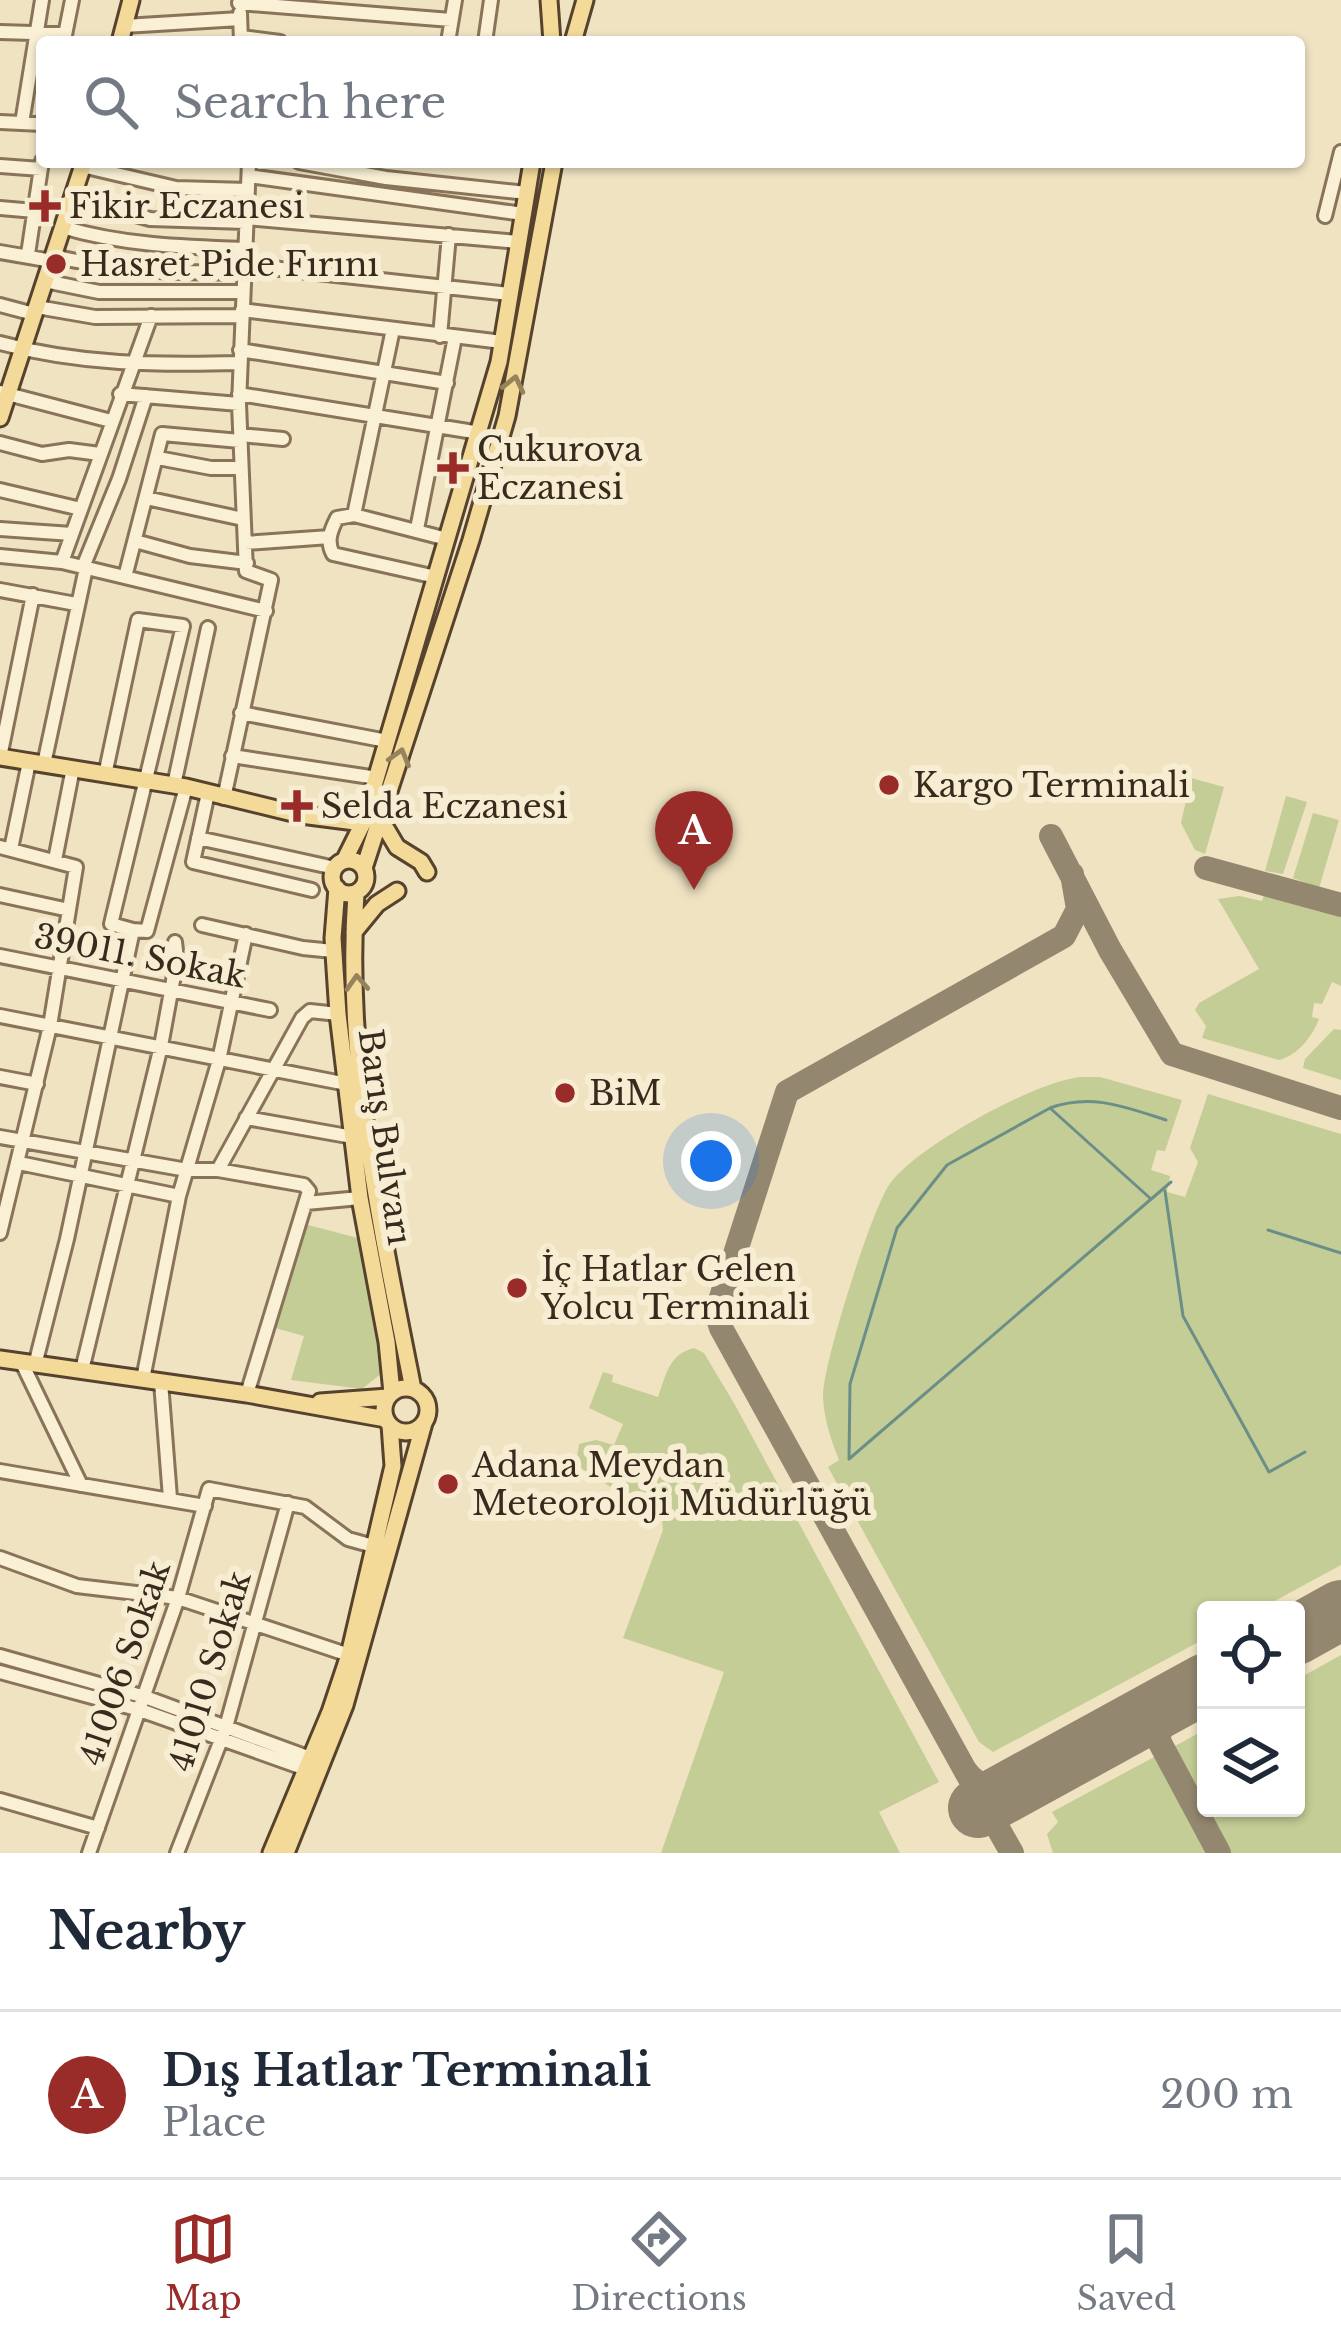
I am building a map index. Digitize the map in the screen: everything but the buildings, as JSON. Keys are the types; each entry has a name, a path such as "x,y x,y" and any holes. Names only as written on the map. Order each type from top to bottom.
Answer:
{"main road":[{"path":"122,34 131,0"},
{"path":"548,0 551,36"},
{"path":"575,36 586,0"},
{"path":"0,418 4,393 23,350 82,168"},
{"path":"531,168 502,342 480,433 363,823 332,878 346,894 356,893 365,883 364,868 507,416 553,168"},
{"path":"0,757 180,786 302,815 363,823"},
{"path":"381,820 397,847 421,862 427,872"},
{"path":"339,865 356,861 364,868"},
{"name":"Barış Bulvarı","path":"286,1853 311,1765 366,1616 393,1466 387,1342 360,1198 338,1014 333,951 337,888"},
{"path":"354,932 377,904 398,891"},
{"name":"Barış Bulvarı","path":"271,1853 311,1765 366,1616 428,1406 413,1389 372,1182 361,1080 356,893"},
{"path":"0,1359 247,1394 388,1422 407,1432 424,1423"},
{"path":"293,1403 413,1389"}],"street":[{"path":"22,123 42,0"},
{"path":"64,36 72,0"},
{"path":"449,36 455,0"},
{"path":"485,36 491,0"},
{"path":"241,36 239,2 451,20"},
{"path":"122,34 240,19"},
{"path":"0,32 50,36"},
{"path":"0,122 36,124"},
{"path":"1325,216 1341,152"},
{"path":"0,166 36,165"},
{"path":"28,254 41,168"},
{"path":"98,168 176,188 249,176 523,214"},
{"path":"333,168 526,193"},
{"path":"249,176 239,399 246,571 271,580 232,756 193,862 312,890"},
{"path":"72,196 150,220 246,220 518,242"},
{"path":"0,208 34,211"},
{"path":"62,227 158,245 245,249"},
{"path":"417,529 447,383 449,235"},
{"path":"0,252 189,274 244,269 510,294"},
{"path":"45,280 99,292 242,292"},
{"path":"0,304 95,317 242,313 502,342"},
{"path":"62,562 151,316"},
{"path":"354,515 393,329"},
{"path":"0,344 71,360 131,365 240,357 447,383"},
{"path":"4,393 112,421"},
{"path":"121,394 239,399 480,433"},
{"path":"0,1234 50,1026 76,867 3,848 37,763 84,568 146,396"},
{"path":"125,577 162,434 283,439"},
{"path":"211,438 211,468"},
{"path":"0,443 43,454 69,450 100,454"},
{"path":"158,458 241,468"},
{"path":"0,490 81,509"},
{"path":"146,498 244,519"},
{"path":"436,577 333,554 329,537 337,518 354,515 447,539"},
{"path":"0,529 72,534"},
{"path":"245,543 329,537"},
{"path":"135,541 190,556 247,562"},
{"path":"0,556 62,562 266,611"},
{"path":"0,591 76,604"},
{"path":"0,757 33,595"},
{"path":"105,775 138,620 183,626 111,924 147,931 180,786 208,628"},
{"path":"241,713 387,741"},
{"path":"232,756 376,778"},
{"path":"55,860 73,768"},
{"path":"199,838 339,865"},
{"path":"0,895 69,910"},
{"path":"202,925 333,951"},
{"path":"82,1485 28,1364 68,1239 133,930"},
{"path":"143,1378 179,1196 219,1060 246,934"},
{"path":"82,1370 161,1046 177,959 175,942"},
{"name":"39011. Sokak","path":"0,956 270,1010"},
{"path":"218,1170 302,1018 310,1011 338,1014"},
{"path":"0,1016 347,1084"},
{"path":"0,1077 37,1084"},
{"path":"246,1118 353,1137"},
{"path":"0,1137 187,1170 218,1170 304,1184 309,1191 306,1203 247,1394"},
{"path":"19,1163 179,1196"},
{"path":"306,1203 360,1198"},
{"path":"161,1382 170,1498"},
{"path":"0,1472 205,1506"},
{"name":"41006 Sokak","path":"94,1851 209,1489 288,1503"},
{"path":"288,1503 304,1507 348,1539 377,1547"},
{"name":"41010 Sokak","path":"177,1853 224,1733 288,1503"},
{"path":"0,1558 77,1586 178,1598 349,1655"},
{"path":"0,1656 311,1765"},
{"path":"0,1672 142,1703"},
{"path":"0,1800 98,1828"}],"green space":[{"path":"1191,778 1224,787 1205,854 1195,850 1181,823"},
{"path":"1286,796 1307,802 1283,874 1265,871"},
{"path":"1313,813 1339,820 1319,888 1293,878"},
{"path":"1266,890 1341,914 1341,986 1332,982 1322,1004 1314,1003 1312,1017 1319,1019 1312,1032 1298,1050 1279,1060 1202,1038 1206,1026 1195,1010 1199,1003 1259,969 1218,899 1239,896 1262,901"},
{"path":"1334,1029 1341,1030 1341,1080 1303,1068 1305,1059"},
{"path":"1100,1077 1182,1100 1165,1151 1157,1150 1151,1170 1170,1176 1167,1192 1185,1197 1198,1162 1190,1148 1208,1094 1341,1134 1341,1565 1275,1601 1197,1601 1197,1643 993,1752 979,1742 828,1467 839,1460 823,1397 839,1323 889,1185 949,1135 1006,1103 1060,1082"},
{"path":"304,1224 362,1239 383,1355 382,1373 362,1389 291,1380 304,1336 275,1328"},
{"path":"694,1348 704,1353 735,1405 939,1782 879,1812 900,1853 661,1853 724,1672 623,1638 663,1530 662,1519 582,1469 577,1457 579,1444 596,1440 614,1445 623,1424 589,1408 603,1372 613,1375 612,1382 658,1397 674,1360"},
{"path":"1341,1655 1341,1853 1224,1853 1205,1817 1305,1817 1305,1675"},
{"path":"1197,1734 1197,1802 1174,1758 1175,1746"},
{"path":"1154,1757 1166,1764 1212,1853 1053,1853 1047,1834 1058,1822 1052,1812"}],"waterway":[{"path":"1151,1199 1050,1108 1094,1102 1166,1120"},
{"path":"1050,1108 947,1165 897,1228 850,1384 849,1459 1171,1182"},
{"path":"1165,1191 1183,1316 1269,1472 1305,1452"},
{"path":"1268,1230 1341,1253"}],"taxiway":[{"path":"1051,836 1110,950 1172,1054 1341,1108"},
{"path":"1206,868 1341,905"},
{"path":"965,1770 716,1313 787,1092 1064,936 1078,909 1072,874"},
{"path":"1169,1703 1159,1741 1219,1853"},
{"path":"997,1826 996,1805 1022,1783 990,1787 965,1770 1012,1853"}],"runway":[{"path":"1305,1630 1341,1610"},
{"path":"978,1808 1197,1688"}],"place":[{"name":"Fikir Eczanesi","path":"45,206"},
{"name":"Hasret Pide Fırını","path":"56,264"},
{"name":"Cukurova Eczanesi","path":"453,468"},
{"name":"Kargo Terminali","path":"889,785"},
{"name":"Selda Eczanesi","path":"297,806"},
{"name":"Dış Hatlar Terminali","path":"694,890"},
{"name":"BiM","path":"565,1093"},
{"name":"İç Hatlar Gelen Yolcu Terminali","path":"517,1288"},
{"name":"Adana Meydan Meteoroloji Müdürlüğü","path":"448,1484"}]}
